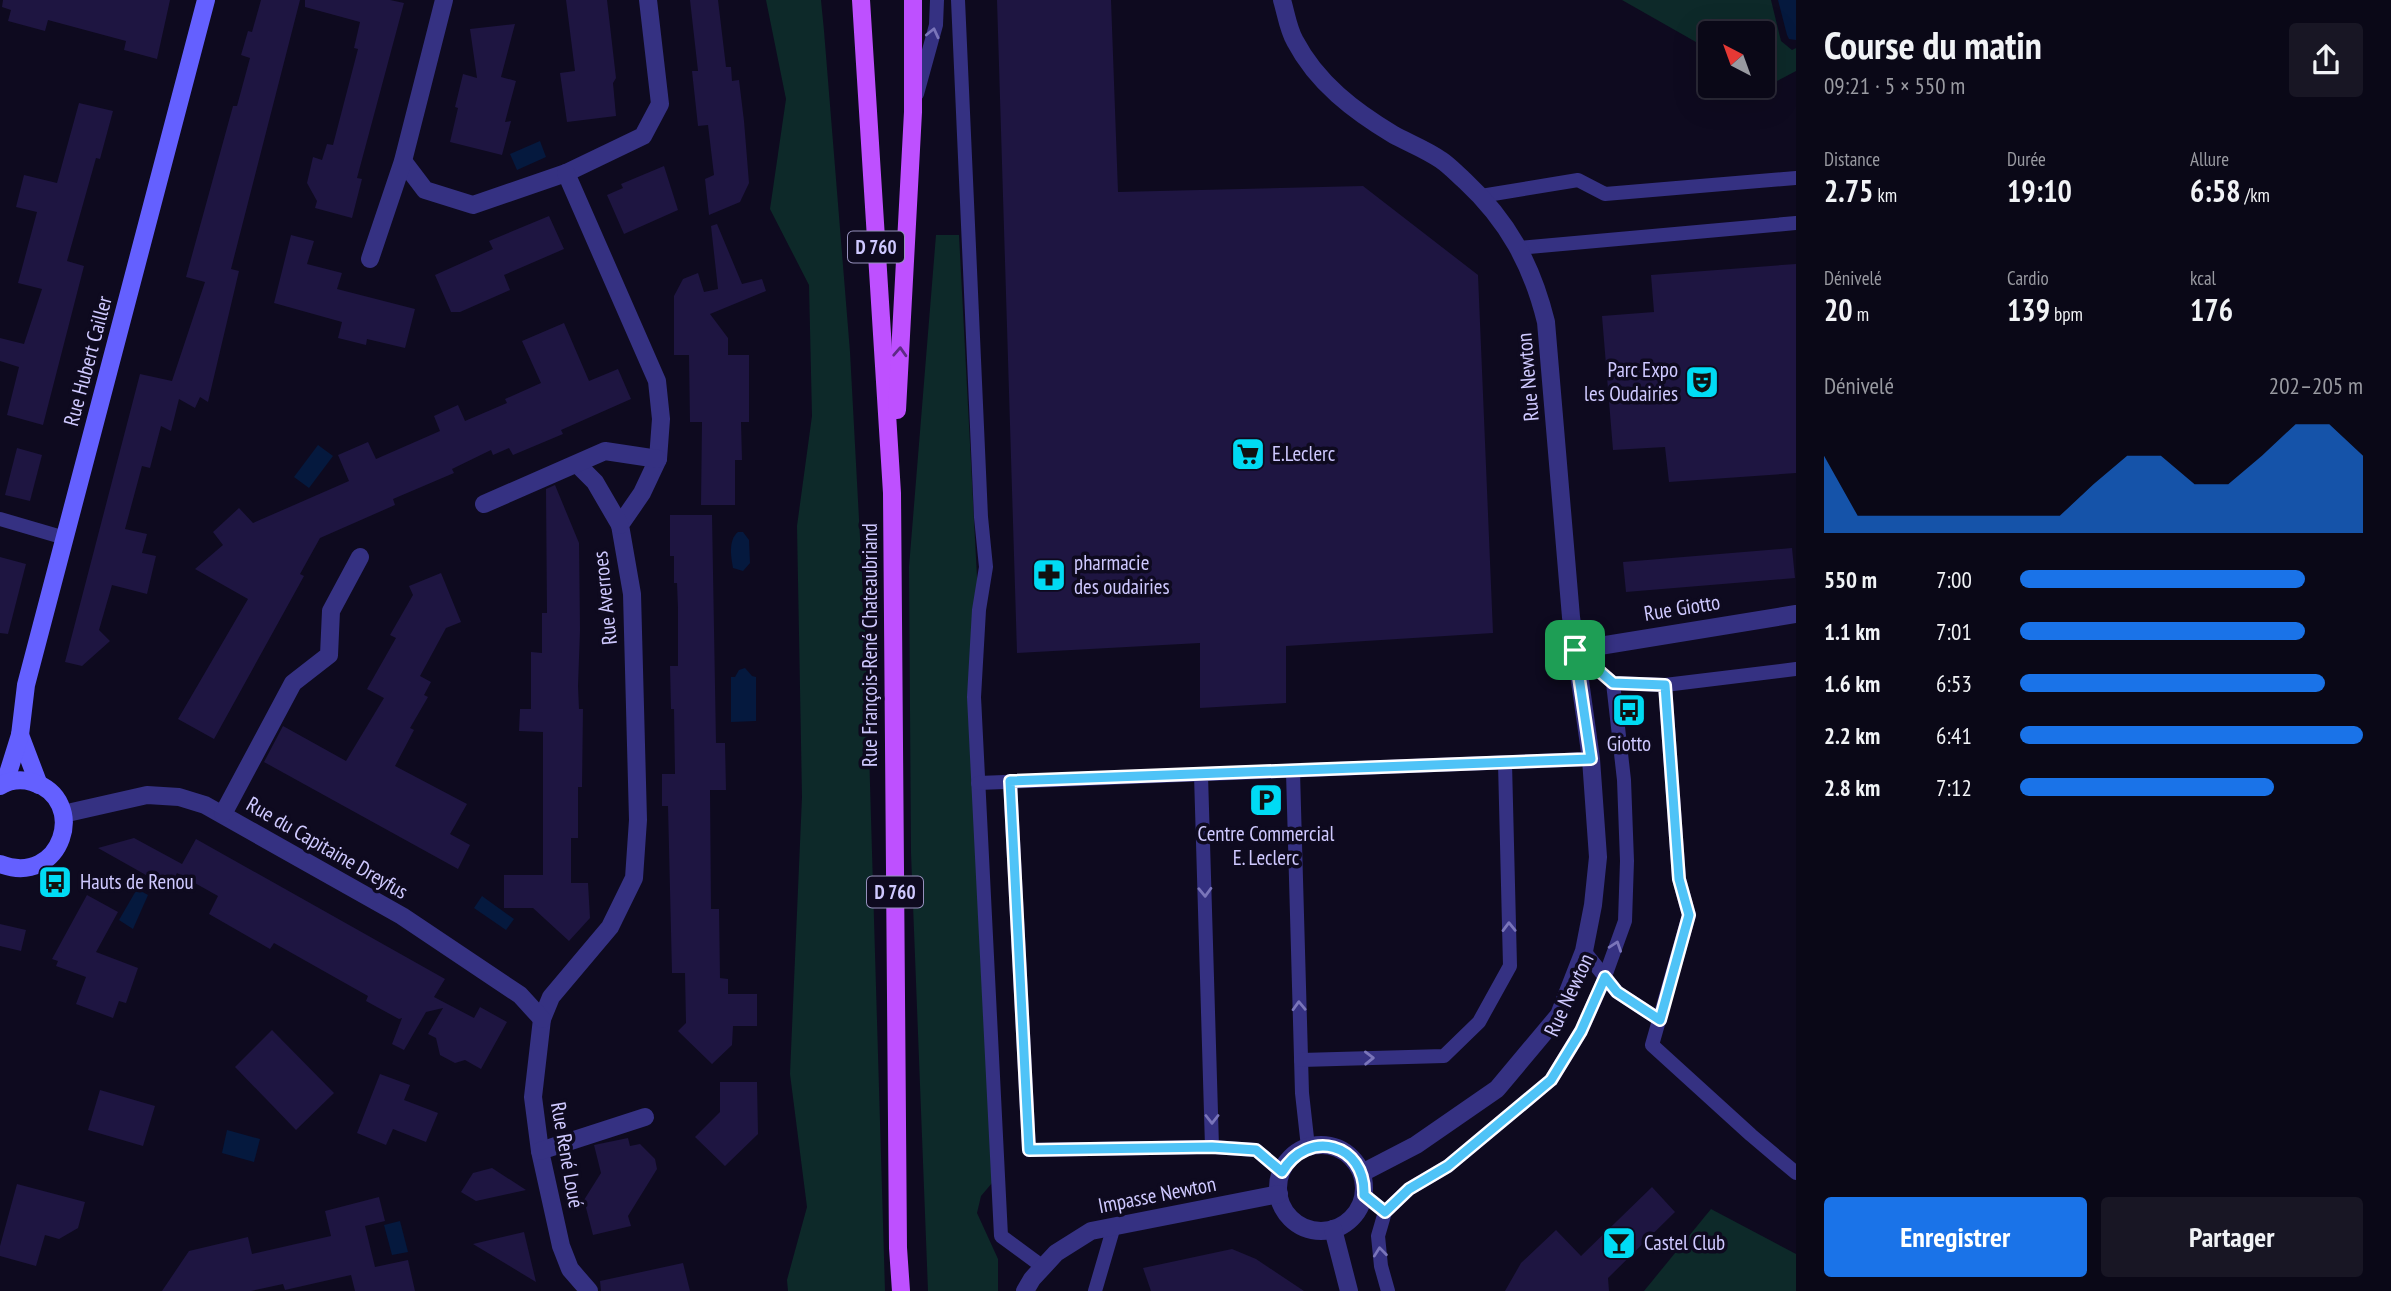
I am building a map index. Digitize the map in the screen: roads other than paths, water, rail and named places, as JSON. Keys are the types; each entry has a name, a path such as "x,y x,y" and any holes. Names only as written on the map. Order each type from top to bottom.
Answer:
{"main road":[{"name":"Rue François-René Chateaubriand","path":"861,0 892,493 898,1234 901,1291"},
{"path":"892,493 913,112 913,0"}],"street":[{"name":"Rue Hubert Cailler","path":"3,784 20,734 26,685 206,0"},
{"path":"370,259 403,161 444,0"},
{"path":"403,161 425,190 473,205 566,173 643,136 660,104 648,0"},
{"name":"Rue Newton","path":"1282,0 1294,38 1311,67 1329,88 1356,111 1441,160 1481,196 1510,230 1539,292 1546,322 1575,650 1591,759 1598,857 1593,905 1584,951 1559,1015 1497,1089 1416,1145 1362,1173"},
{"name":"Rue Averroes","path":"542,1019 551,996 610,927 634,878 638,820 632,594 620,525 642,493 658,459 662,419 657,381 566,173"},
{"path":"484,504 605,451 658,459"},
{"path":"576,464 596,482 620,525"},
{"path":"223,814 293,683 330,655 331,611 360,557"},
{"name":"Rue Giotto","path":"1575,650 1796,614"},
{"name":"Rue Hubert Cailler","path":"20,734 39,785"},
{"path":"0,865 15,869 42,863 53,854 64,828 63,814 58,802 39,785 16,780 3,784"},
{"name":"Rue du Capitaine Dreyfus","path":"63,814 146,796 179,797 223,814 402,916 520,995 542,1019"},
{"name":"Rue René Loué","path":"542,1019 533,1097 540,1151 561,1246 570,1269 589,1291"},
{"path":"540,1151 645,1116"},
{"path":"1308,1147 1334,1147 1346,1153 1362,1173 1364,1195 1353,1217 1333,1229 1318,1231 1304,1227 1292,1219 1283,1208 1279,1194 1282,1172 1297,1153 1308,1147"},
{"name":"Impasse Newton","path":"1026,1291 1056,1252 1091,1231 1279,1194"},
{"path":"1333,1229 1349,1291"}],"lane":[{"path":"913,112 936,25 937,0"},
{"path":"958,0 981,517 986,567 979,610 974,696 1001,1236 1043,1267"},
{"path":"1481,196 1578,180 1605,194 1796,178"},
{"path":"1518,248 1796,223"},
{"path":"0,519 65,538"},
{"path":"1575,650 1613,683 1665,685 1796,668"},
{"name":"Rue Newton","path":"1385,1212 1409,1189 1448,1166 1551,1080 1581,1031 1605,977 1625,921 1627,861 1624,780 1613,683"},
{"path":"1665,685 1679,879 1689,915 1652,1045 1732,1119 1796,1173"},
{"path":"978,783 1591,759"},
{"path":"1301,1059 1444,1056 1479,1022 1510,965 1505,763"},
{"path":"1293,772 1302,1093 1308,1147"},
{"path":"1201,775 1212,1147"},
{"path":"1010,781 1029,1150 1212,1147 1256,1150 1282,1172"},
{"path":"1584,951 1617,992 1660,1020"},
{"path":"1364,1195 1385,1212 1378,1236 1381,1266 1388,1291"},
{"path":"1095,1291 1114,1226"}],"water":[{"path":"1778,0 1796,0 1796,40 1789,39 1787,35"},
{"path":"540,141 546,157 517,170 510,154"},
{"path":"318,445 333,456 309,488 294,477"},
{"path":"738,532 743,532 749,540 750,563 743,571 733,568 731,544"},
{"path":"745,668 756,677 756,721 731,722 731,677 735,677 739,670"},
{"path":"137,889 148,895 133,929 119,920"},
{"path":"482,896 514,919 506,930 474,908"},
{"path":"227,1130 260,1139 254,1162 222,1153"},
{"path":"400,1221 408,1252 392,1255 384,1225"}],"place":[{"name":"Parc Expo les Oudairies","path":"1702,382"},
{"name":"E.Leclerc","path":"1248,454"},
{"name":"pharmacie des oudairies","path":"1049,575"},
{"name":"Giotto","path":"1629,710"},
{"name":"Centre Commercial E. Leclerc","path":"1266,800"},
{"name":"Hauts de Renou","path":"55,882"},
{"name":"Castel Club","path":"1619,1243"}]}
